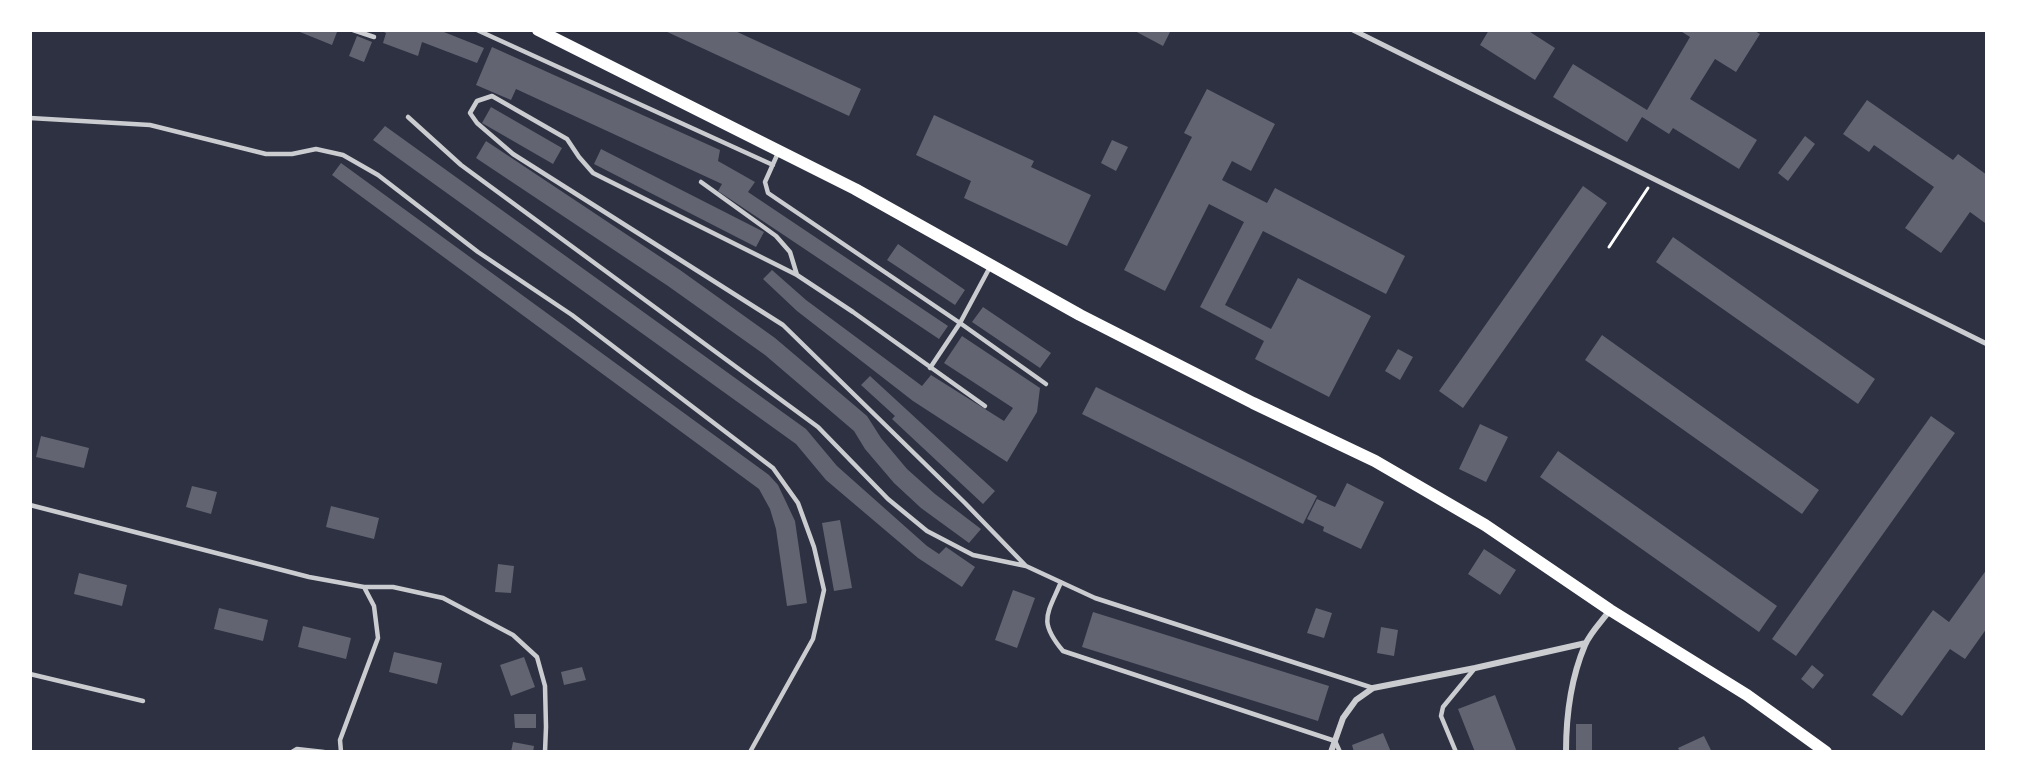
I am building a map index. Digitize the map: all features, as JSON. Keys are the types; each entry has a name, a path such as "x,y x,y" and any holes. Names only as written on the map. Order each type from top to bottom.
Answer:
{"main road":[{"path":"538,30 855,189 1090,320 1253,403 1375,461 1485,525 1610,610 1747,695 1826,752"}],"street":[{"path":"1353,30 1987,344"},
{"path":"1566,752 1566,719 1578,667 1586,643 1610,610"},
{"path":"1331,752 1343,718 1356,700 1373,688 1586,643"}],"lane":[{"path":"353,30 374,37"},
{"path":"477,30 773,165"},
{"path":"985,406 797,275 593,173 567,139 492,96 477,101 471,113 477,123 513,154 783,325 1026,566"},
{"path":"408,117 461,165 818,427 888,499 927,531 973,555 1026,566 1095,598 1373,688"},
{"path":"30,118 150,125 266,154 292,154 316,149 343,155 378,176 478,252 573,315 773,468 798,503 814,546 824,590 813,639 750,752"},
{"path":"779,151 765,182 768,193 960,322 1046,384"},
{"path":"701,182 776,236 790,252 797,275"},
{"path":"930,368 960,322 991,266"},
{"path":"30,505 309,576 364,587 393,587 443,598 513,635 537,657 545,686 545,752"},
{"path":"1060,582 1046,618 1051,637 1063,651 1335,741 1340,752"},
{"path":"341,752 340,740 378,638 374,606 364,587"},
{"path":"1456,752 1441,716 1443,707 1475,668"},
{"path":"30,674 143,702"},
{"path":"292,752 297,749 324,752"}],"path":[{"path":"1609,247 1654,178"}],"building":[{"path":"295,30 331,30 337,32 332,45"},
{"path":"380,30 439,30 484,48 477,63 422,42 418,56 383,43 386,33"},
{"path":"663,30 733,30 861,89 849,116"},
{"path":"1133,30 1171,30 1163,46"},
{"path":"1489,30 1527,30 1555,48 1535,80 1480,45"},
{"path":"1679,30 1753,30 1760,34 1736,72 1715,59 1690,99 1757,140 1739,169 1673,128 1669,134 1642,117 1627,142 1553,97 1573,64 1647,110 1690,37"},
{"path":"357,36 372,42 364,62 349,56"},
{"path":"492,47 720,150 718,161 755,182 748,192 948,326 939,339 718,191 722,184 516,89 511,100 476,85"},
{"path":"1207,89 1275,124 1251,171 1232,161 1222,180 1267,203 1275,188 1405,256 1386,294 1263,231 1225,305 1271,329 1298,278 1371,316 1329,397 1255,359 1264,341 1200,307 1244,222 1209,204 1165,291 1124,270 1192,137 1184,133"},
{"path":"1867,100 1953,160 1958,154 1987,175 1987,220 1985,223 1970,212 1941,253 1905,228 1934,187 1874,145 1869,152 1843,134"},
{"path":"491,107 562,148 553,164 482,123"},
{"path":"934,115 1034,161 1031,167 1091,195 1067,246 964,198 971,181 916,155"},
{"path":"385,126 806,429 837,466 927,546 939,554 946,547 975,567 962,587 918,558 826,480 796,444 373,140"},
{"path":"1805,136 1815,144 1788,181 1778,173"},
{"path":"1112,140 1128,147 1116,171 1101,163"},
{"path":"486,141 680,270 775,338 867,416 881,438 907,469 981,529 969,543 921,508 894,483 865,449 854,431 765,355 668,286 476,158"},
{"path":"601,149 764,232 756,247 594,164"},
{"path":"341,163 769,475 778,485 795,521 807,603 787,606 776,529 770,509 759,489 332,175"},
{"path":"1583,186 1607,203 1463,408 1439,391"},
{"path":"1673,237 1875,379 1858,404 1656,262"},
{"path":"898,244 965,290 955,305 887,260"},
{"path":"772,270 806,300 922,386 931,375 1004,421 1013,408 944,363 962,336 1040,388 1037,412 1007,462 913,401 797,311 763,279"},
{"path":"983,307 1051,353 1040,368 972,322"},
{"path":"1602,335 1819,490 1802,514 1585,360"},
{"path":"1398,349 1413,357 1400,380 1385,371"},
{"path":"870,376 995,491 983,504 892,419 895,416 861,385"},
{"path":"1096,387 1317,496 1303,524 1082,414"},
{"path":"1931,416 1955,433 1796,656 1772,639"},
{"path":"1480,424 1508,437 1486,482 1459,469"},
{"path":"41,436 89,448 84,468 36,457"},
{"path":"1558,451 1777,606 1759,632 1540,477"},
{"path":"1347,483 1384,502 1361,549 1323,531 1324,527 1307,519 1317,499 1335,507"},
{"path":"192,486 217,492 211,514 186,507"},
{"path":"331,506 379,518 374,539 326,527"},
{"path":"840,520 852,588 834,591 822,523"},
{"path":"1484,549 1516,570 1500,595 1468,574"},
{"path":"498,564 514,566 511,593 495,592"},
{"path":"1987,569 1987,628 1965,659 1950,649 1902,716 1872,695 1933,610 1949,622"},
{"path":"79,573 127,585 122,606 74,594"},
{"path":"1013,590 1035,598 1017,648 995,640"},
{"path":"219,608 268,620 263,641 214,629"},
{"path":"1316,608 1332,613 1324,638 1307,633"},
{"path":"1093,612 1329,686 1318,721 1082,647"},
{"path":"303,626 351,638 346,659 298,647"},
{"path":"1381,627 1398,630 1394,656 1377,653"},
{"path":"394,652 442,663 437,684 389,672"},
{"path":"524,657 535,687 511,696 500,665"},
{"path":"1812,665 1824,675 1813,689 1801,679"},
{"path":"582,667 586,680 564,685 561,672"},
{"path":"1495,695 1517,752 1475,752 1458,709"},
{"path":"514,714 536,714 536,728 515,728"},
{"path":"1576,724 1592,724 1592,752 1576,752"},
{"path":"1383,733 1391,752 1354,752 1352,745"},
{"path":"1704,736 1711,750 1680,752 1678,748"},
{"path":"513,742 534,746 533,752 511,752"}]}
